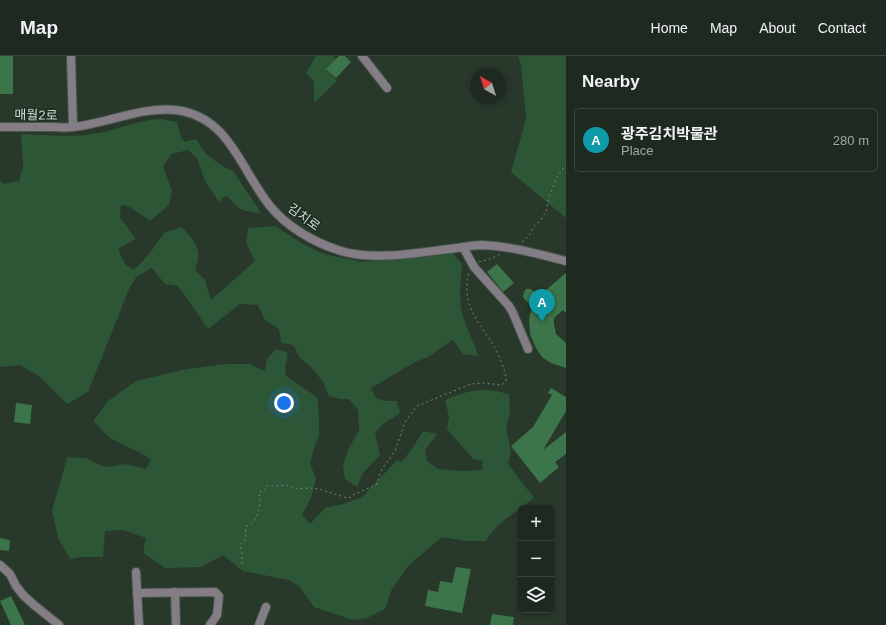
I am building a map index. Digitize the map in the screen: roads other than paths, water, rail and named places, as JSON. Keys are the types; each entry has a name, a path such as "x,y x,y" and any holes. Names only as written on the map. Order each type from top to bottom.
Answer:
{"street":[{"path":"71,56 73,128"},
{"path":"362,56 387,88"},
{"name":"김치로","path":"73,128 150,112 175,110 192,114 215,127 224,135 236,151 258,190 271,207 296,229 324,246 351,254 396,255 481,245 510,248 566,261"},
{"name":"매월2로","path":"0,127 73,128"},
{"path":"464,247 472,264 509,306 528,349"},
{"path":"0,565 10,574 16,586 23,595 38,609 60,625"},
{"path":"136,572 139,625"},
{"path":"175,592 176,625"},
{"path":"137,593 212,592 217,594 219,596 217,615 210,625"},
{"path":"259,625 266,607"}],"place":[{"name":"광주김치박물관","path":"542,322"}]}
